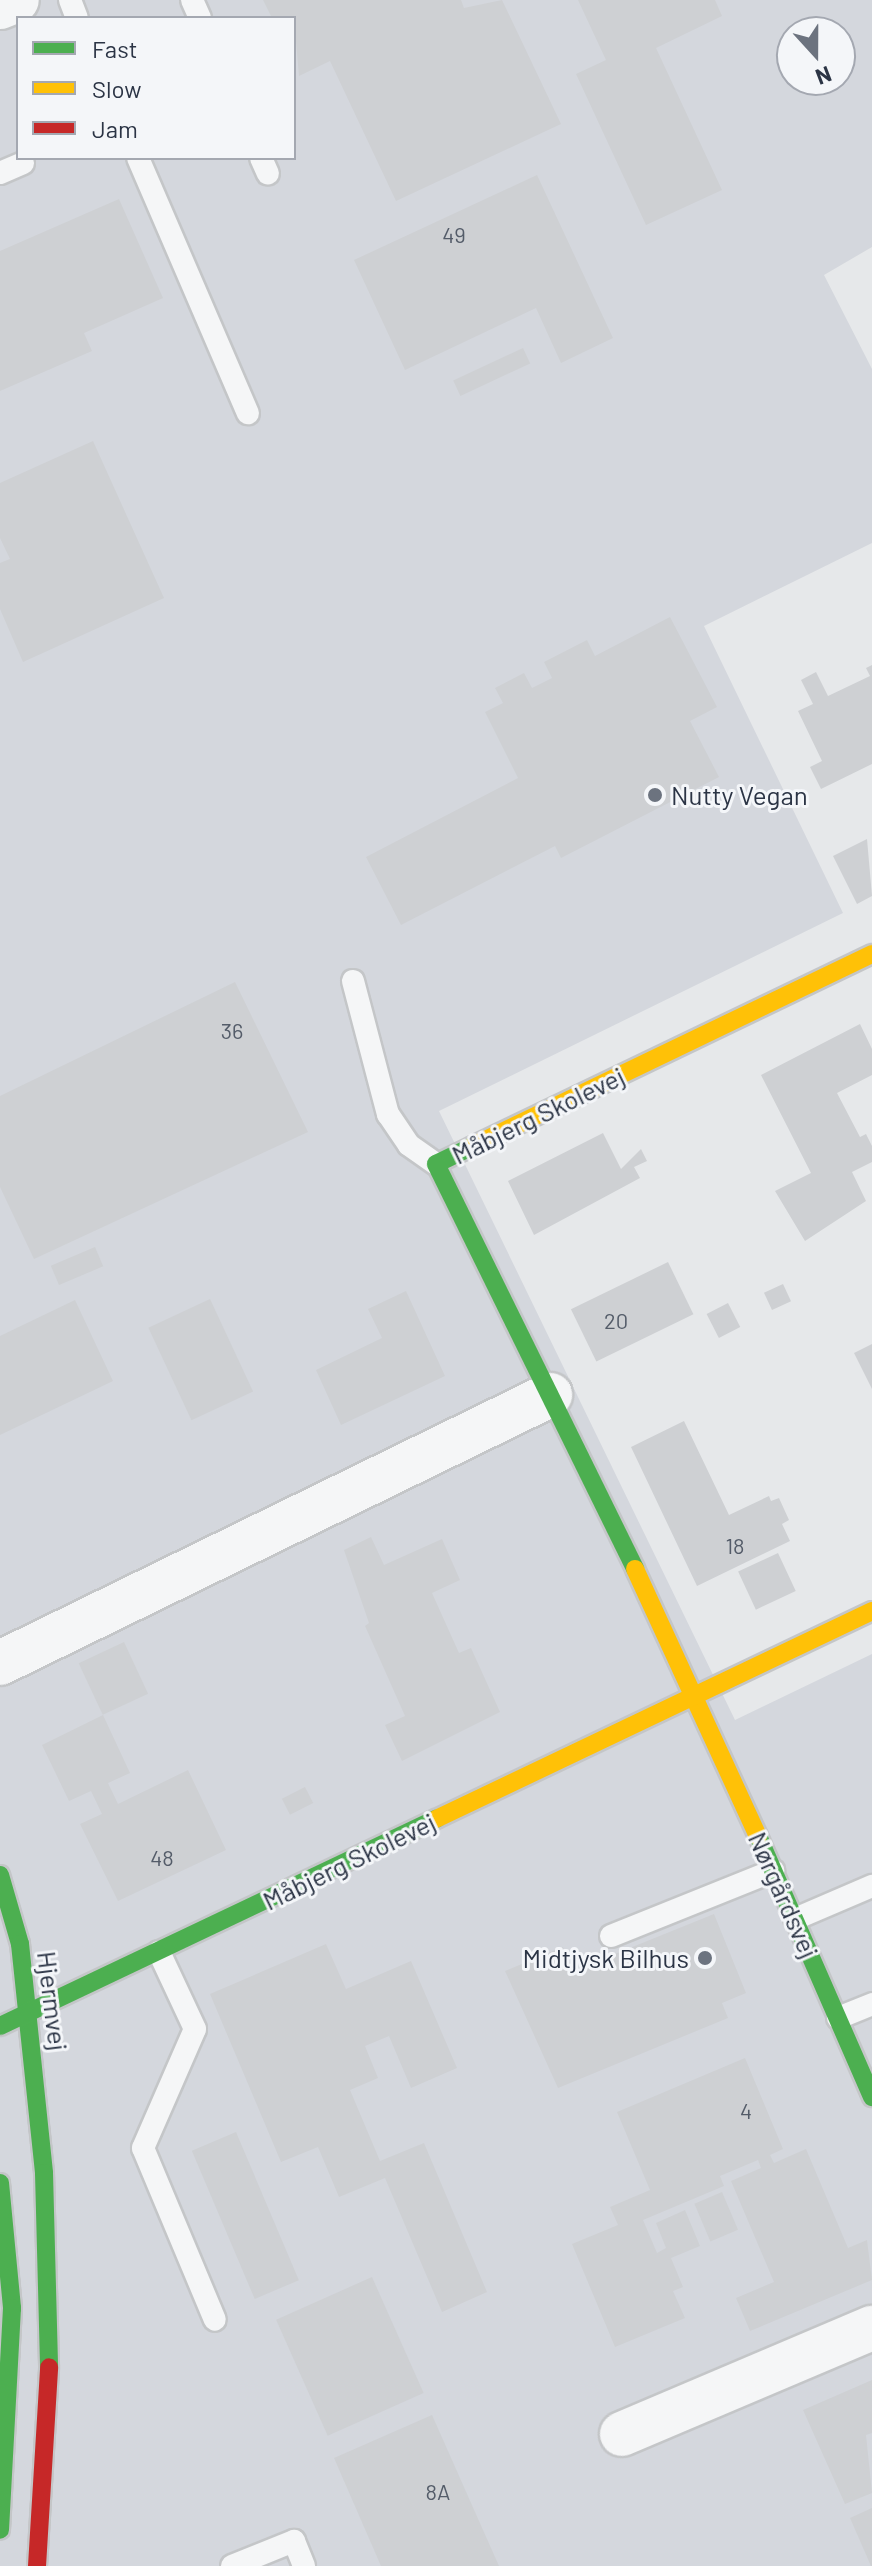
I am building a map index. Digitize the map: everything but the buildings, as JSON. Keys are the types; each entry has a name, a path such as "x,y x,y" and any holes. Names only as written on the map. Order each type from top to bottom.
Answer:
{"street":[{"path":"0,7 17,0"},
{"name":"Måbjerg Skolevej","path":"696,1693 436,1164 872,954"},
{"path":"0,1663 550,1395"},
{"name":"Måbjerg Skolevej","path":"0,2026 30,2015 872,1611"},
{"name":"Nørgårdsvej","path":"696,1693 872,2097"},
{"name":"Hjermvej","path":"0,1875 20,1944 30,2015 44,2173 50,2354 37,2566"},
{"path":"0,2183 12,2308 0,2530"},
{"path":"622,2434 872,2328"}],"lane":[{"path":"139,160 248,413"},
{"path":"0,173 23,163"},
{"path":"353,981 388,1114 409,1145 436,1164"},
{"path":"611,1936 773,1871"},
{"path":"795,1919 872,1886"},
{"path":"159,1952 195,2029 143,2148 215,2320"},
{"path":"838,2018 872,2004"},
{"path":"232,2566 294,2541 304,2566"}],"shaded area":[{"path":"0,0 872,0 872,247 824,275 872,369 872,543 704,626 843,913 439,1111 735,1720 872,1654 872,2566 0,2566"}],"traffic: fast":[{"path":"473,1146 436,1164 635,1569"},
{"path":"0,2026 436,1819"},
{"path":"758,1836 872,2097"},
{"path":"0,1875 20,1944 44,2173 49,2367"},
{"path":"0,2183 12,2308 0,2530"}],"traffic: slow":[{"path":"473,1146 872,954"},
{"path":"635,1569 758,1836"},
{"path":"436,1819 872,1611"}],"traffic: jam":[{"path":"37,2566 49,2367"}],"place":[{"name":"Nutty Vegan","path":"655,795"},
{"name":"Midtjysk Bilhus","path":"705,1958"}]}
